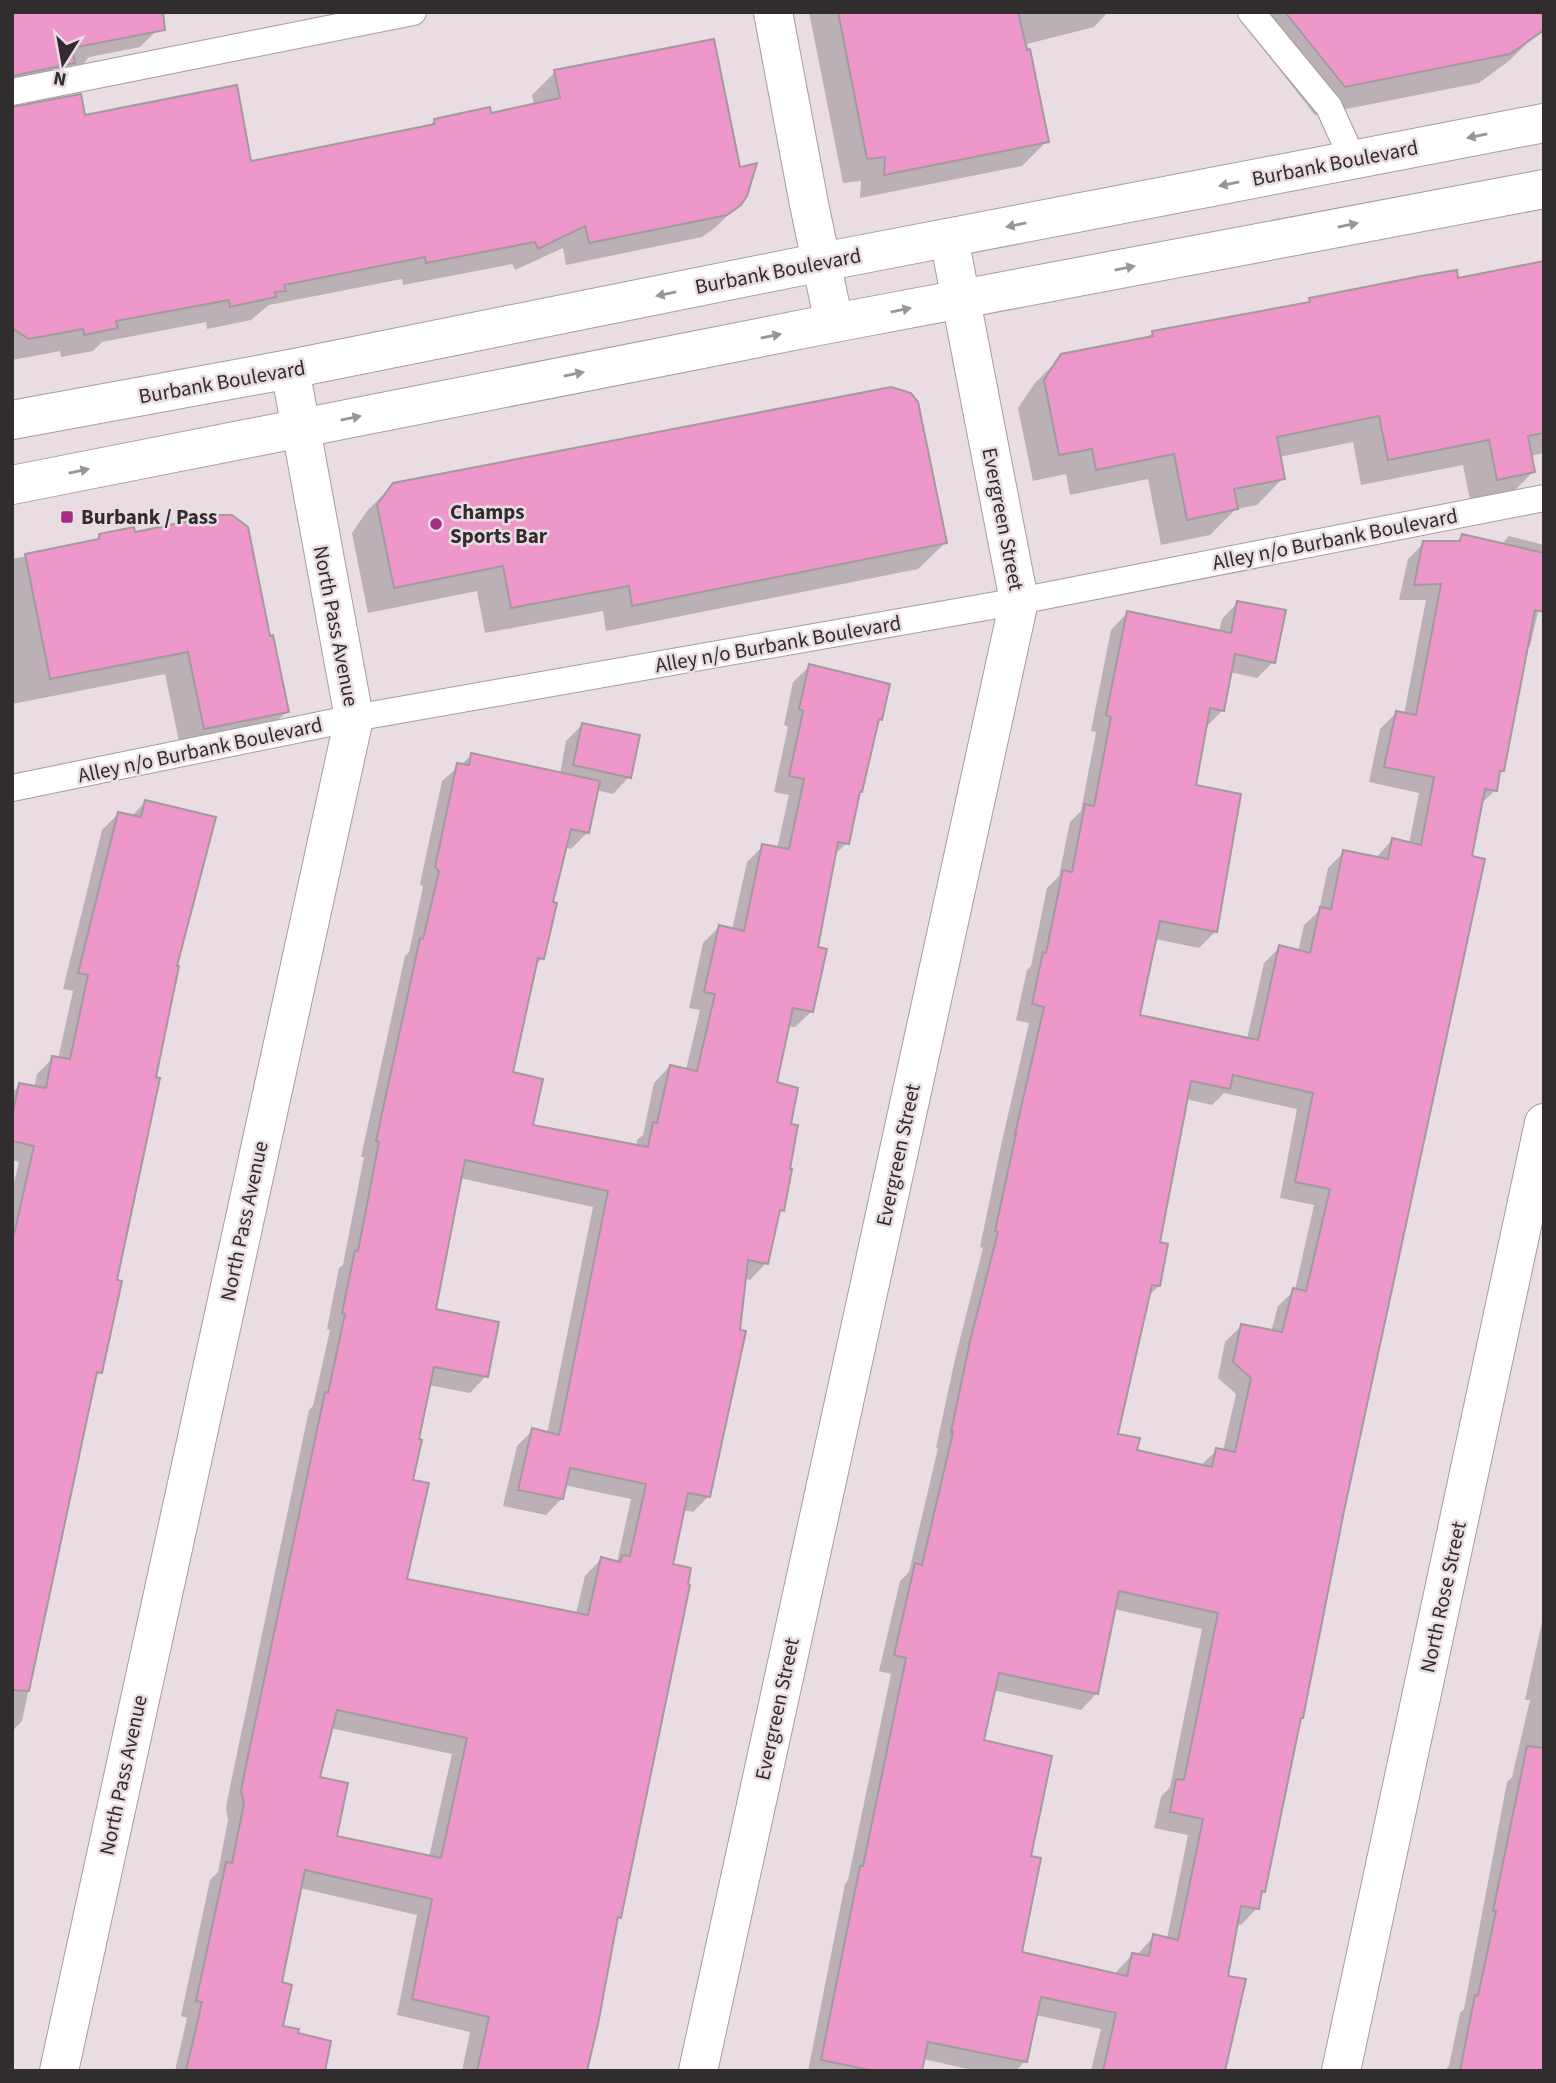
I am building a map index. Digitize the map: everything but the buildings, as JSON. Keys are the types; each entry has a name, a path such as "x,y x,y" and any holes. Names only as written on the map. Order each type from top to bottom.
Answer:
{"street":[{"path":"773,12 834,323"},
{"name":"Burbank Boulevard","path":"12,420 290,369 822,262 1544,123"},
{"path":"12,485 834,323 1544,189"},
{"name":"Evergreen Street","path":"698,2071 1019,601 949,238"},
{"name":"North Pass Avenue","path":"59,2071 354,718 290,369"},
{"name":"North Rose Street","path":"1341,2071 1544,1123"}],"lane":[{"path":"12,92 412,12"},
{"path":"1251,12 1329,107 1353,160"},
{"name":"Alley n/o Burbank Boulevard","path":"12,788 354,718 1019,601 1544,498"}],"place":[{"name":"Burbank / Pass","path":"67,517"},
{"name":"Champs Sports Bar","path":"436,524"}]}
